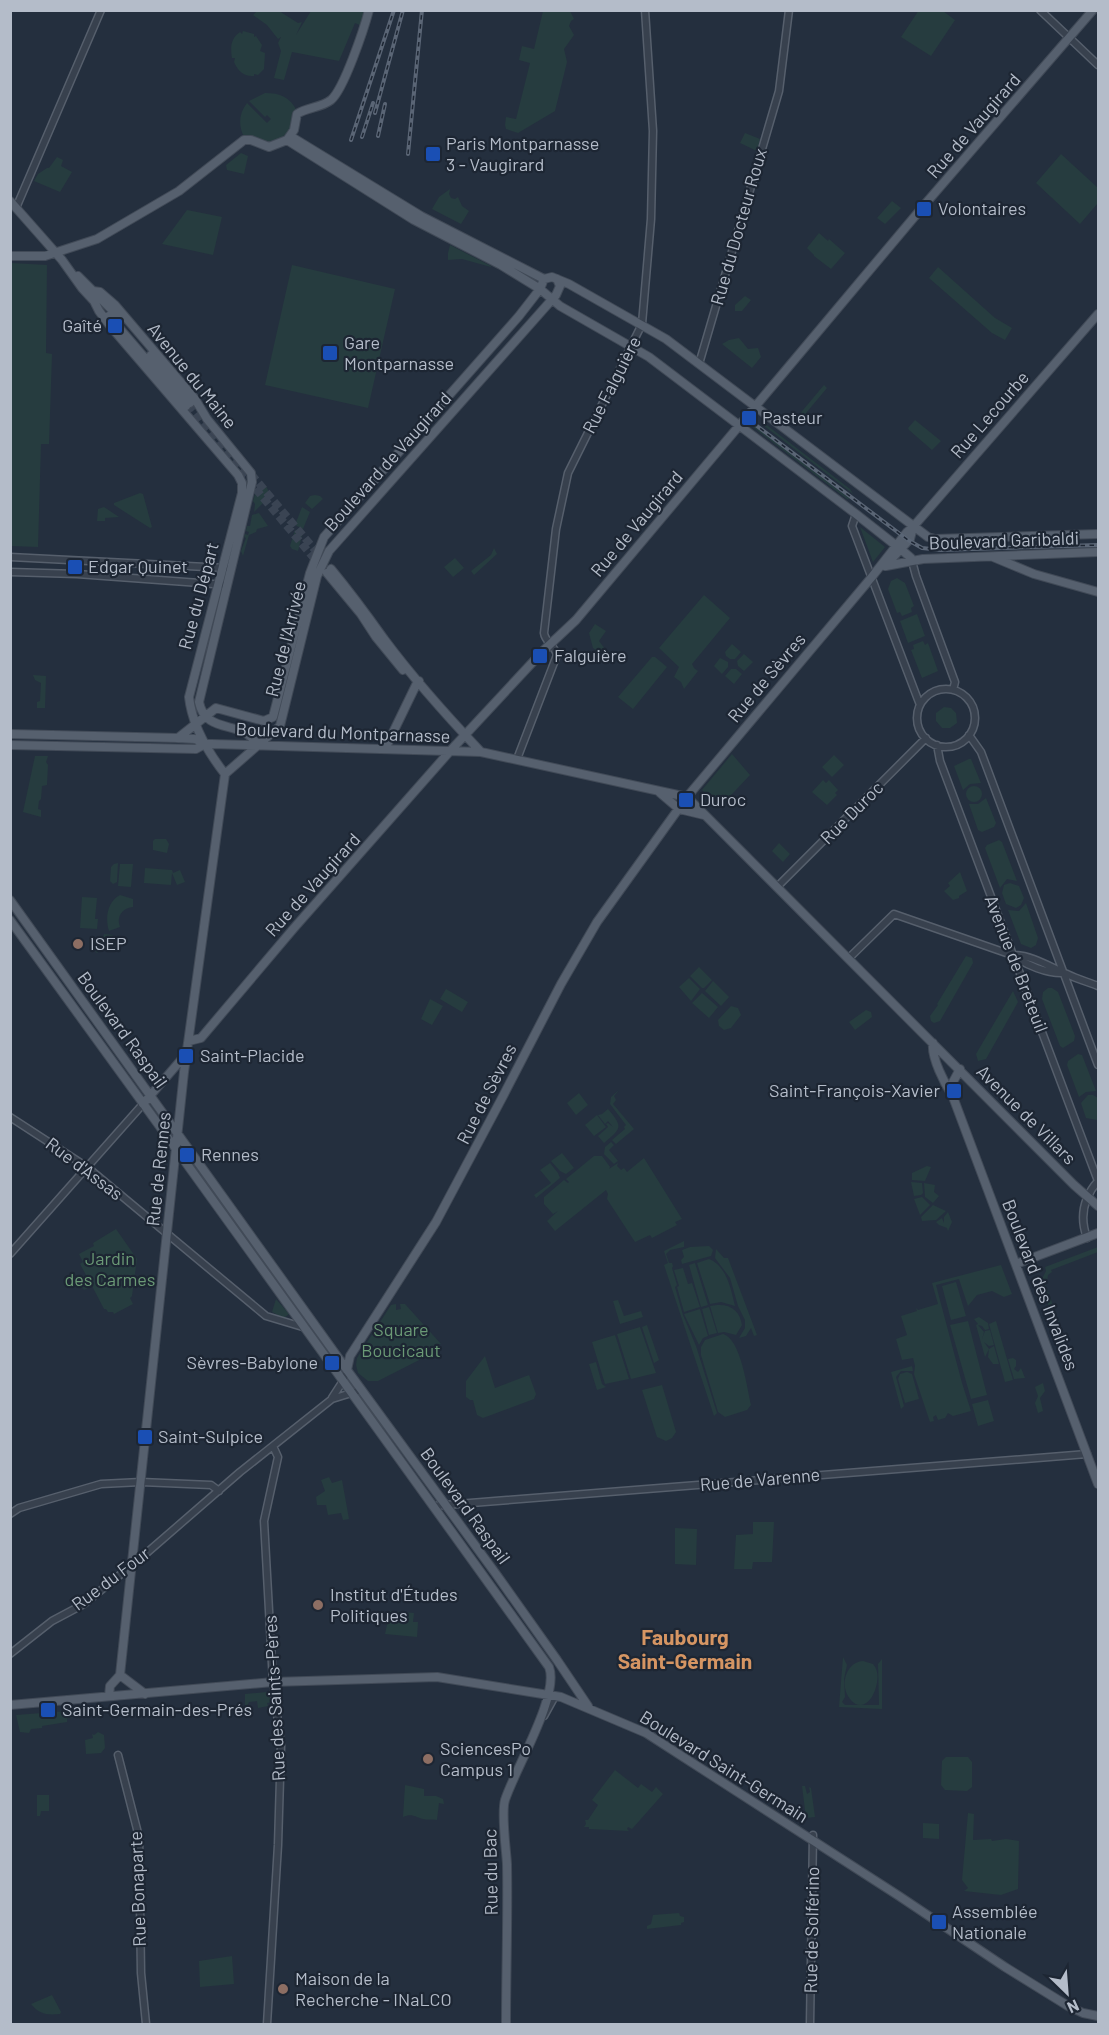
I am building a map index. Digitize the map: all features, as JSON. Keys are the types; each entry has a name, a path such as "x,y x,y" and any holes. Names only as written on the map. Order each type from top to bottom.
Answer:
{"main road":[{"path":"10,256 45,256 97,238 186,187 244,140 251,140 269,147 289,138 299,111 323,104 338,92 364,29 369,10"},
{"name":"Rue de Vaugirard","path":"189,1041 201,1038 294,928 452,750 550,644 576,620 926,203 1093,10"},
{"path":"289,138 415,217 501,265 552,299 559,288 557,279 552,277 544,279 415,217"},
{"name":"Avenue du Maine","path":"13,204 63,261 82,288 93,295 188,405"},
{"path":"540,289 544,279"},
{"name":"Boulevard Garibaldi","path":"557,279 572,285 666,339 925,536 935,539 1098,534"},
{"name":"Boulevard de Vaugirard","path":"323,568 324,537 540,289"},
{"name":"Avenue du Maine","path":"100,292 115,305 195,399 207,419 251,473 252,480 246,488 238,475 114,330 99,311 93,295 100,292"},
{"name":"Boulevard Garibaldi","path":"552,299 560,306 649,357 899,547 912,561"},
{"name":"Boulevard de Vaugirard","path":"323,568 329,551 552,299"},
{"name":"Rue Lecourbe","path":"910,539 913,527 1098,314"},
{"name":"Rue du Départ","path":"196,724 189,696 221,568 246,488"},
{"name":"Rue du Départ","path":"205,717 199,706 199,698 231,569 246,488"},
{"path":"353,505 359,518"},
{"name":"Rue de Sèvres","path":"871,578 886,566 913,527"},
{"name":"Rue de Sèvres","path":"347,1370 350,1356 436,1222 464,1173 581,948 629,876 687,797 871,578 899,547 910,539"},
{"name":"Boulevard Garibaldi","path":"886,566 923,559 1098,552"},
{"path":"992,556 1035,574 1098,592"},
{"path":"323,568 418,683 466,736"},
{"name":"Rue de l'Arrivée","path":"205,717 216,708 264,721 273,717 323,568"},
{"name":"Rue de l'Arrivée","path":"225,774 280,726 323,568"},
{"path":"385,749 418,683"},
{"path":"178,738 205,717 215,724 244,732 258,745"},
{"path":"196,724 212,757 225,774"},
{"name":"Boulevard du Montparnasse","path":"10,734 178,738 195,739 205,744"},
{"path":"78,747 79,735"},
{"name":"Boulevard du Montparnasse","path":"466,736 481,752"},
{"name":"Boulevard du Montparnasse","path":"10,745 196,748 205,744 481,752 687,797"},
{"name":"Rue de Rennes","path":"120,1676 184,1072 225,774"},
{"name":"Boulevard du Montparnasse","path":"659,792 678,809"},
{"path":"687,797 960,1069 953,1082 953,1097"},
{"path":"678,809 704,815"},
{"name":"Boulevard Raspail","path":"10,900 178,1132 311,1326 343,1380 357,1391 445,1505 557,1660 588,1708"},
{"name":"Boulevard Raspail","path":"10,920 176,1150 347,1370 357,1391 433,1506 549,1667 552,1678 551,1695"},
{"name":"Boulevard des Invalides","path":"933,1043 941,1074 953,1097 1098,1484"},
{"path":"143,1104 187,1053"},
{"name":"Avenue de Villars","path":"960,1069 1098,1206"},
{"path":"170,1072 184,1072"},
{"path":"1016,1264 1098,1233"},
{"path":"10,1705 109,1696 110,1686 120,1676 145,1694"},
{"name":"Boulevard Saint-Germain","path":"109,1696 273,1682 437,1677 551,1695 646,1732 813,1838 1005,1967 1068,2006 1083,2013 1098,2016"},
{"name":"Rue du Bac","path":"506,2025 507,1864 504,1802 551,1695"}],"street":[{"path":"13,204 101,10"},
{"name":"Rue Falguière","path":"517,759 557,652 544,635 556,525 567,476 642,324 651,219 653,131 645,10"},
{"name":"Rue du Docteur Roux","path":"699,364 779,91 789,10"},
{"path":"1040,10 1098,65"},
{"path":"856,514 852,526 920,705 917,720 921,732 937,745 954,746 969,735 975,721 972,706 963,695 953,690 941,690 934,692 920,705"},
{"path":"10,557 231,569"},
{"path":"912,561 956,682 953,690"},
{"path":"10,572 76,574 227,585"},
{"path":"969,735 981,752 1098,1065"},
{"name":"Rue Duroc","path":"777,887 926,738"},
{"name":"Avenue de Breteuil","path":"937,745 940,761 1098,1181"},
{"path":"849,958 894,914 1012,955 1020,955 1055,967 1064,973 1098,986"},
{"path":"10,1254 143,1104"},
{"name":"Rue d'Assas","path":"10,1117 87,1167 266,1316 311,1326"},
{"path":"1087,1238 1083,1219 1087,1196 1098,1181"},
{"name":"Rue de Sèvres","path":"332,1399 347,1370"},
{"name":"Rue de Sèvres","path":"221,1488 332,1399 357,1391"},
{"name":"Rue des Saints-Pères","path":"267,2025 281,1746 273,1682 264,1521 278,1457 273,1446"},
{"name":"Rue de Varenne","path":"433,1506 1087,1454"},
{"path":"10,1514 19,1508 101,1484 141,1482 211,1485 221,1488"},
{"name":"Rue du Four","path":"10,1654 52,1621 78,1608 221,1488"},
{"name":"Rue Bonaparte","path":"118,1755 139,1837 141,1973 146,2025"},
{"name":"Rue de Solférino","path":"810,2025 813,1838"}],"green space":[{"path":"919,10 943,11 955,20 931,56 901,37"},
{"path":"257,11 279,11 298,23 302,22 296,35 311,11 370,11 365,27 355,23 339,61 292,52 284,80 274,78 281,51 278,43 281,37 278,39 267,25 253,15"},
{"path":"543,11 570,11 574,19 569,26 574,35 564,49 567,62 555,111 518,133 506,129 506,117 516,119 530,63 519,60 522,46 534,49"},
{"path":"243,31 256,36 262,45 260,51 265,53 264,69 258,75 247,76 242,73 234,62 235,58 232,58 233,40"},
{"path":"265,93 284,97 297,111 288,132 270,143 244,137 240,124 242,111 247,103 267,123 271,119 267,115 265,117 249,101"},
{"path":"745,133 760,139 757,151 740,143"},
{"path":"241,153 248,156 244,174 227,170 226,165"},
{"path":"1061,154 1098,188 1098,203 1080,224 1036,183"},
{"path":"57,157 63,160 61,166 72,172 60,192 34,181 38,174 49,168"},
{"path":"450,189 451,198 458,197 462,206 469,211 461,224 432,209 439,197"},
{"path":"892,201 901,208 885,224 877,218"},
{"path":"187,210 222,217 213,255 162,244"},
{"path":"819,233 845,253 831,269 807,248"},
{"path":"450,245 491,267 462,259 448,260"},
{"path":"11,263 47,265 46,353 52,354 49,444 41,444 38,547 11,546"},
{"path":"292,265 395,289 368,408 265,385"},
{"path":"938,267 995,318 1012,328 1005,340 992,333 929,278"},
{"path":"745,296 751,300 742,311 735,311 735,305"},
{"path":"739,338 748,349 758,348 761,357 752,368 722,344"},
{"path":"824,385 827,388 801,419 798,416"},
{"path":"915,420 941,441 932,450 909,430 908,428"},
{"path":"764,423 850,489 853,494 763,425"},
{"path":"752,424 850,499 847,499"},
{"path":"266,486 269,492 254,512 253,501 256,491"},
{"path":"140,493 143,494 152,527 150,528 114,505 114,503"},
{"path":"315,495 323,499 312,509 305,503 310,496"},
{"path":"104,507 119,517 97,521 98,509"},
{"path":"302,507 310,512 303,529 295,525"},
{"path":"259,513 268,526 257,529 249,535 243,556 241,551 246,538 244,537 249,532 246,531 247,526 250,526 252,515"},
{"path":"860,527 885,547 873,562"},
{"path":"295,530 303,532 298,551 290,546"},
{"path":"494,548 497,554 474,575 471,571 491,555"},
{"path":"455,558 464,568 453,577 444,567"},
{"path":"897,578 905,583 914,606 911,608 912,612 902,616 900,612 897,613 888,589 891,581"},
{"path":"704,595 730,618 692,664 698,671 684,689 681,682 674,677 679,667 659,648"},
{"path":"917,614 925,636 908,643 900,621"},
{"path":"595,624 606,631 599,641 605,649 600,653 593,648 589,633"},
{"path":"923,641 925,645 928,643 938,671 922,678 911,650 914,649 913,645"},
{"path":"732,644 741,652 735,659 730,659 725,652"},
{"path":"744,654 753,662 744,671 738,666 737,661"},
{"path":"652,657 667,667 633,709 618,697"},
{"path":"720,658 728,662 728,667 722,674 714,666"},
{"path":"731,669 736,669 742,674 734,684 725,676"},
{"path":"33,675 46,676 45,708 37,708 37,702 40,701 41,683 35,680"},
{"path":"944,707 951,708 956,713 957,723 950,728 942,728 936,721 936,713"},
{"path":"732,754 750,775 719,808 702,790"},
{"path":"834,755 844,765 832,777 822,767"},
{"path":"35,756 48,756 47,785 42,786 38,809 41,810 41,817 23,812"},
{"path":"969,759 981,783 970,784 963,790 954,766"},
{"path":"823,780 826,783 829,780 838,790 835,793 837,795 827,805 812,792"},
{"path":"971,786 977,786 982,794 980,800 971,802 966,797 966,791"},
{"path":"986,798 996,823 994,827 982,832 978,830 969,804 978,804"},
{"path":"155,839 166,839 169,844 167,853 153,850"},
{"path":"999,840 1002,842 1017,881 1007,879 1000,888 985,848"},
{"path":"779,843 790,854 783,862 772,851"},
{"path":"118,863 117,882 113,884 110,881 111,867"},
{"path":"120,864 133,864 131,887 118,886"},
{"path":"145,868 172,870 173,873 180,870 185,882 177,885 172,873 171,885 144,883"},
{"path":"960,872 967,891 953,900 944,891 950,886 948,883"},
{"path":"1010,883 1019,886 1024,898 1021,905 1016,908 1006,904 1002,893 1004,885"},
{"path":"120,895 133,899 133,907 121,914 120,927 109,931 108,911 112,902"},
{"path":"82,897 97,898 95,919 98,919 97,929 80,928"},
{"path":"1026,903 1038,938 1036,945 1031,948 1021,944 1008,910 1019,911"},
{"path":"104,934 113,935 97,953 89,945 92,938 103,938"},
{"path":"966,956 972,958 973,963 940,1021 934,1023 930,1016"},
{"path":"699,967 712,980 704,988 690,976"},
{"path":"689,978 700,989 691,1001 679,987"},
{"path":"713,981 729,997 721,1006 705,991"},
{"path":"1048,988 1058,992 1075,1036 1074,1041 1063,1048 1060,1046 1042,999 1043,992"},
{"path":"446,989 468,1002 462,1012 440,999"},
{"path":"1013,991 1018,1002 986,1059 978,1061 976,1054"},
{"path":"702,993 718,1007 709,1018 692,1003"},
{"path":"430,999 443,1006 432,1025 421,1019"},
{"path":"731,1006 738,1008 741,1015 731,1028 724,1030 719,1026 718,1020"},
{"path":"866,1010 871,1012 872,1017 855,1030 849,1022"},
{"path":"1078,1054 1082,1055 1096,1091 1086,1092 1079,1097 1067,1065 1068,1061"},
{"path":"619,1090 614,1096 616,1100 613,1104 634,1129 616,1144 612,1140 625,1129 626,1125 610,1104 611,1097"},
{"path":"579,1093 588,1105 576,1115 567,1103"},
{"path":"1088,1095 1098,1098 1097,1120 1086,1118 1081,1103"},
{"path":"608,1109 618,1127 604,1143 598,1136 608,1127 606,1124 613,1127 608,1121 605,1124 598,1115"},
{"path":"597,1115 606,1127 594,1136 585,1125"},
{"path":"611,1142 614,1145 609,1150 618,1161 614,1164 604,1154 605,1147"},
{"path":"562,1153 574,1168 566,1174 551,1161"},
{"path":"594,1156 602,1156 610,1167 609,1169 618,1163 617,1166 621,1170 624,1168 627,1172 644,1158 682,1219 675,1222 677,1225 652,1238 650,1235 635,1242 607,1199 606,1190 555,1231 547,1221 558,1211 553,1214 544,1204 544,1197 564,1180 568,1183 566,1179"},
{"path":"550,1163 560,1178 536,1198 534,1195 551,1183 540,1170"},
{"path":"927,1166 931,1167 925,1181 912,1180 912,1173"},
{"path":"911,1182 922,1183 923,1193 921,1195 914,1196"},
{"path":"924,1183 935,1185 934,1192 939,1196 933,1203 925,1197"},
{"path":"922,1197 930,1205 920,1215 914,1199"},
{"path":"933,1205 946,1211 936,1220 922,1221 921,1217"},
{"path":"948,1212 952,1222 948,1231 936,1222 942,1218 944,1223 944,1217"},
{"name":"Jardin des Carmes","path":"116,1229 137,1259 130,1298 133,1304 114,1314 104,1309 92,1286 84,1290 78,1283 78,1279 86,1275 80,1264 83,1262 79,1254"},
{"path":"684,1241 684,1247 670,1250 666,1254 669,1263 673,1266 677,1285 675,1287 683,1315 696,1346 717,1413 714,1416 664,1265 668,1263 664,1251"},
{"path":"709,1246 713,1250 711,1256 682,1264 681,1260 684,1257 682,1250"},
{"path":"1098,1247 1098,1252 1051,1270 1052,1272 1048,1275 1045,1283 1059,1322 1055,1323 1039,1280 1046,1271 1045,1267"},
{"path":"716,1249 724,1258 728,1258 757,1335 754,1336 751,1328 746,1336 739,1338 745,1328 745,1320 738,1306 730,1278 715,1258"},
{"path":"709,1259 715,1262 724,1273 735,1306 721,1302 710,1304 697,1263"},
{"path":"695,1263 708,1305 701,1307 689,1265"},
{"path":"1001,1265 1012,1294 1004,1297 992,1291 977,1295 968,1306 959,1279 936,1285 971,1411 953,1416 948,1413 945,1418 938,1420 936,1415 933,1417 934,1421 930,1422 914,1374 913,1358 902,1360 896,1339 907,1335 901,1316 917,1311 916,1308 918,1310 938,1304 932,1283"},
{"path":"683,1268 688,1284 692,1283 700,1307 684,1312 674,1270"},
{"path":"956,1282 966,1316 951,1320 942,1286"},
{"path":"276,1299 289,1314 284,1318 272,1312"},
{"path":"618,1300 624,1316 641,1311 643,1317 620,1324 613,1301"},
{"name":"Square Boucicaut","path":"396,1304 396,1310 401,1309 400,1304 405,1304 441,1344 434,1345 429,1355 378,1381 368,1381 358,1373 357,1358 391,1305"},
{"path":"710,1306 731,1307 739,1316 742,1325 736,1335 718,1333"},
{"path":"709,1307 717,1333 709,1335 702,1309"},
{"path":"700,1309 708,1336 703,1338 699,1345 684,1314"},
{"path":"979,1317 988,1323 989,1329 985,1330 978,1325 984,1332 982,1339 985,1331 990,1330 994,1345 989,1346 984,1342 989,1349 985,1357 976,1325 978,1324 974,1319"},
{"path":"968,1321 987,1395 971,1399 950,1325"},
{"path":"996,1321 1013,1380 1005,1382 989,1324"},
{"path":"647,1325 659,1360 654,1363 642,1327"},
{"path":"640,1327 656,1373 631,1379 617,1334"},
{"path":"723,1334 729,1338 739,1354 751,1405 747,1410 725,1417 718,1412 701,1355 701,1347 705,1340"},
{"path":"615,1335 629,1379 605,1384 592,1342"},
{"path":"994,1346 999,1364 993,1364 988,1357 989,1349"},
{"path":"485,1356 495,1388 529,1375 536,1394 534,1399 483,1418 477,1415 473,1400 466,1397 466,1381"},
{"path":"1008,1359 1016,1360 1014,1369 1018,1372 1021,1368 1025,1378 1014,1379"},
{"path":"596,1362 602,1384 606,1387 597,1390 589,1364"},
{"path":"912,1366 913,1371 901,1371 896,1377 904,1406 901,1409 891,1372"},
{"path":"907,1372 912,1374 919,1399 905,1403 898,1379 900,1374"},
{"path":"1043,1383 1045,1391 1040,1398 1043,1411 1038,1413 1035,1403 1038,1396 1035,1387"},
{"path":"662,1385 676,1432 666,1441 657,1437 642,1390"},
{"path":"988,1400 994,1421 978,1426 972,1404"},
{"path":"329,1477 332,1483 342,1480 349,1519 343,1520 341,1513 328,1515 326,1505 317,1505 316,1497 325,1491 321,1480"},
{"path":"753,1522 774,1522 772,1562 753,1562 752,1569 734,1569 736,1535 753,1534"},
{"path":"675,1528 697,1529 696,1565 675,1564"},
{"path":"390,1611 414,1613 413,1622 418,1622 417,1637 385,1634"},
{"path":"843,1657 847,1665 844,1679 845,1697 842,1702 845,1705 879,1705 878,1664 882,1659 882,1709 839,1707"},
{"path":"863,1661 873,1664 877,1672 877,1681 869,1700 858,1705 847,1694 845,1682 852,1666"},
{"path":"267,1692 272,1702 267,1703 268,1706 258,1708 257,1701 249,1702 245,1710 245,1694"},
{"path":"81,1710 82,1714 67,1719 67,1722 31,1729 29,1733 20,1732 16,1715"},
{"path":"98,1732 104,1735 105,1748 101,1753 86,1754 85,1740 93,1738 92,1734"},
{"path":"946,1757 968,1757 972,1762 972,1787 967,1791 945,1790 941,1785 942,1761"},
{"path":"615,1770 638,1788 641,1784 652,1792 656,1787 663,1794 632,1829 628,1827 629,1831 584,1827 585,1820 588,1820 598,1805 592,1800"},
{"path":"405,1785 424,1789 424,1796 436,1796 443,1799 444,1804 439,1803 437,1820 411,1815 403,1817"},
{"path":"802,1786 805,1786 807,1794 810,1792 809,1787 811,1788 815,1817 806,1818"},
{"path":"37,1795 49,1795 49,1811 41,1811 40,1816 37,1816"},
{"path":"968,1813 974,1814 973,1840 1019,1841 1018,1889 1001,1895 964,1891 968,1888 962,1880"},
{"path":"923,1823 939,1824 939,1839 923,1838"},
{"path":"679,1913 684,1917 681,1925 647,1929 653,1915"},
{"path":"232,1956 234,1984 200,1987 199,1961"},
{"path":"52,1995 60,2014 44,2014 31,2004"}],"tunnel":[{"path":"190,403 206,422"},
{"path":"186,406 318,563"},
{"path":"251,474 331,569"}],"railway":[{"path":"351,140 394,10"},
{"path":"375,113 403,10"},
{"path":"408,154 422,10"},
{"path":"362,137 373,103"},
{"path":"378,136 385,104"},
{"path":"753,423 908,540 922,548 941,550 1098,545"}],"place":[{"name":"Paris Montparnasse 3 - Vaugirard","path":"433,154"},
{"name":"Volontaires","path":"924,209"},
{"name":"Gaîté","path":"115,326"},
{"name":"Gare Montparnasse","path":"330,353"},
{"name":"Pasteur","path":"749,418"},
{"name":"Edgar Quinet","path":"75,567"},
{"name":"Falguière","path":"540,656"},
{"name":"Duroc","path":"686,800"},
{"name":"ISEP","path":"78,944"},
{"name":"Saint-Placide","path":"186,1056"},
{"name":"Saint-François-Xavier","path":"954,1091"},
{"name":"Rennes","path":"187,1155"},
{"name":"Sèvres-Babylone","path":"332,1363"},
{"name":"Saint-Sulpice","path":"145,1437"},
{"name":"Institut d'Études Politiques","path":"318,1605"},
{"name":"Saint-Germain-des-Prés","path":"48,1710"},
{"name":"SciencesPo Campus 1","path":"428,1759"},
{"name":"Assemblée Nationale","path":"939,1922"},
{"name":"Maison de la Recherche - INaLCO","path":"283,1989"}],"district":[{"name":"Faubourg Saint-Germain","path":"685,1650"}]}
